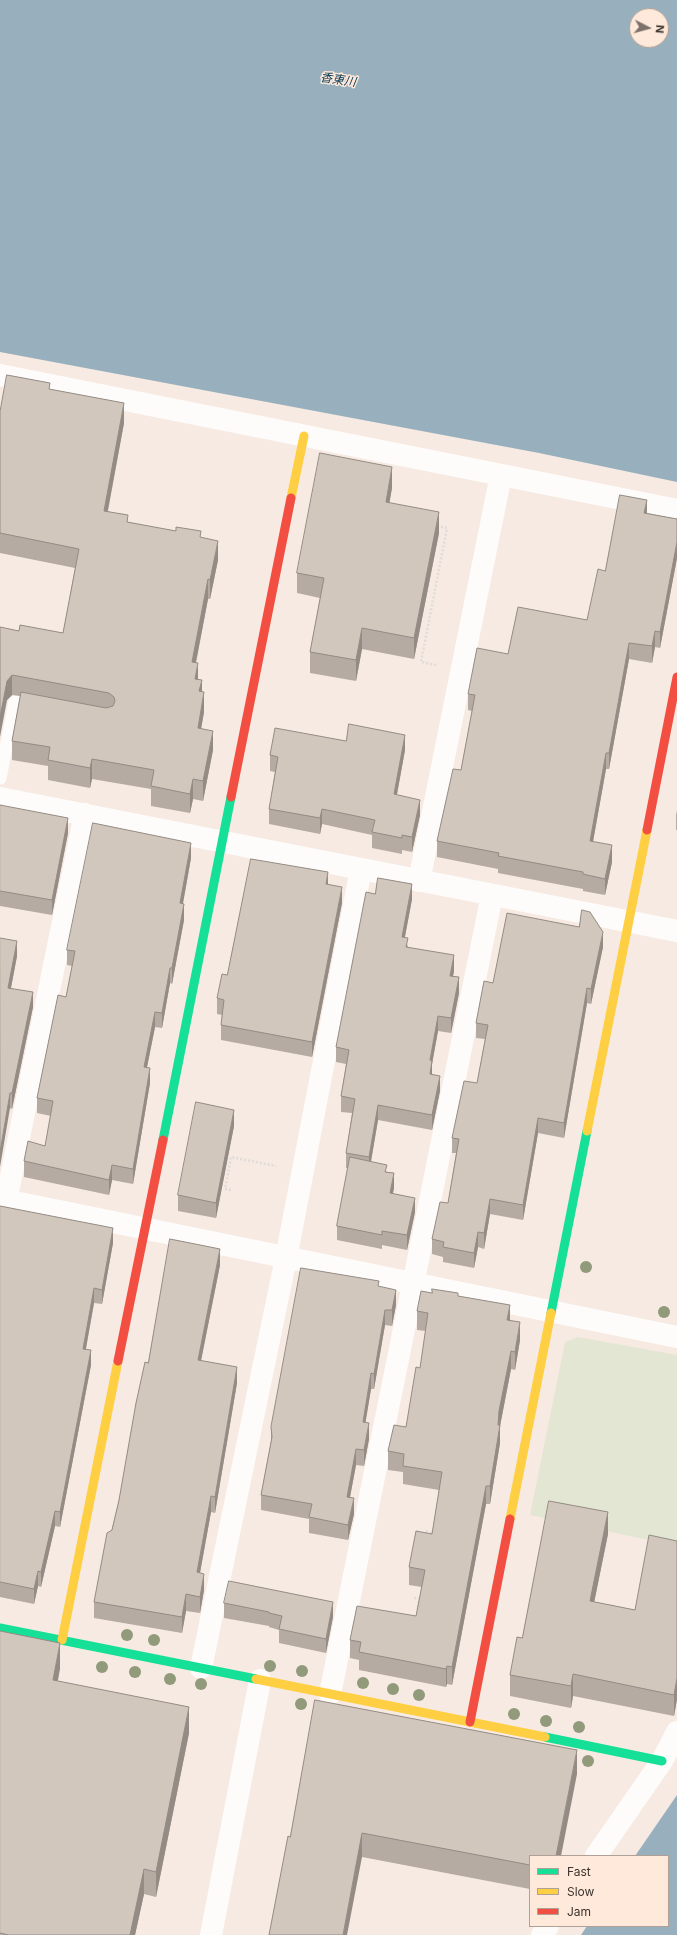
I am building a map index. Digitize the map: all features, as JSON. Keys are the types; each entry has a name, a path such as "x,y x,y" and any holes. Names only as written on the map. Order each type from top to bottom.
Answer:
{"street":[{"path":"0,375 677,510"},
{"path":"62,1640 304,436"},
{"path":"419,881 501,475"},
{"path":"470,1722 677,676"},
{"path":"0,798 677,931"},
{"path":"85,814 3,1200 677,1337"},
{"path":"201,1668 286,1258 361,869"},
{"path":"330,1694 412,1283 492,895"},
{"path":"0,1628 662,1761"},
{"path":"211,1935 260,1680"},
{"path":"597,1855 662,1761 677,1732"}],"lane":[{"path":"0,778 15,702 53,710"}],"path":[{"path":"431,525 447,528 421,662 462,670"},
{"path":"231,1190 225,1190 231,1157 302,1171"},
{"path":"426,1531 432,1533 430,1542"},
{"path":"421,1592 418,1608 421,1609"},
{"path":"414,1598 420,1599"}],"green space":[{"path":"578,1337 677,1355 677,1546 530,1515 565,1342"}],"water":[{"name":"香東川","path":"0,0 677,0 677,482 539,453 0,352"},
{"path":"677,1795 677,1935 581,1935 586,1927 669,1927 669,1855 636,1855"}],"building":[{"path":"7,375 50,383 49,389 124,403 104,511 128,515 127,522 176,531 176,527 201,531 200,537 218,541 210,580 208,579 192,662 198,663 195,679 202,680 199,691 204,692 198,728 213,731 203,781 193,779 190,794 151,786 154,770 92,759 90,768 48,760 50,747 12,741 21,692 106,708 113,706 115,701 114,697 109,693 12,675 7,681 0,717 0,627 19,631 20,625 63,633 79,549 0,533 0,412"},
{"path":"320,453 392,467 386,502 439,512 414,638 362,628 356,660 310,652 324,578 297,573"},
{"path":"620,495 647,500 644,513 677,519 677,542 660,632 655,631 652,646 629,643 609,753 606,753 590,841 612,845 605,879 583,874 583,872 498,856 499,853 437,841 453,769 461,770 475,695 468,694 477,648 508,654 518,607 587,620 598,569 605,571"},
{"path":"349,724 405,735 394,794 420,800 412,837 402,835 402,838 372,832 375,820 322,809 320,818 269,809 278,757 270,755 275,728 346,741"},
{"path":"0,805 68,818 52,900 0,891"},
{"path":"93,823 191,843 180,903 184,904 172,968 170,968 162,1013 155,1012 144,1067 150,1068 133,1169 112,1165 109,1180 24,1161 28,1141 45,1146 53,1101 37,1098 58,995 66,997 75,951 67,950"},
{"path":"251,859 328,872 326,884 342,887 312,1042 221,1025 224,1000 217,998 222,974 227,975"},
{"path":"378,878 412,884 402,937 408,938 406,947 454,955 450,976 459,977 451,1018 438,1016 430,1060 432,1061 430,1074 440,1076 432,1115 378,1105 369,1157 346,1153 355,1099 341,1096 349,1050 336,1047 366,892 375,894"},
{"path":"582,910 590,912 603,932 591,989 587,988 564,1123 538,1118 523,1205 490,1199 484,1233 478,1232 474,1253 443,1247 444,1242 432,1239 440,1202 448,1203 459,1139 452,1138 464,1081 477,1083 488,1025 476,1023 484,981 493,983 507,913 579,927"},
{"path":"0,938 17,941 8,988 33,992 12,1093 10,1093 0,1152"},
{"path":"196,1102 234,1110 216,1203 178,1195"},
{"path":"350,1157 387,1165 385,1172 394,1173 390,1193 415,1198 407,1235 382,1231 382,1235 337,1226"},
{"path":"0,1206 113,1228 102,1290 94,1288 83,1349 91,1350 60,1512 55,1511 41,1572 38,1571 34,1589 0,1582"},
{"path":"170,1239 220,1249 198,1360 237,1367 215,1497 211,1496 197,1572 204,1574 200,1597 186,1594 182,1617 94,1602 107,1533 112,1530 119,1500 136,1403 145,1362 148,1363"},
{"path":"301,1268 379,1281 378,1286 396,1290 392,1310 385,1310 374,1374 371,1373 363,1422 369,1423 364,1450 356,1449 347,1497 354,1498 348,1525 309,1517 312,1504 261,1495 272,1437 271,1427"},
{"path":"432,1289 458,1293 458,1296 510,1305 507,1320 520,1322 515,1352 511,1351 499,1411 498,1425 500,1425 490,1486 486,1486 452,1667 447,1666 446,1669 359,1652 361,1642 350,1640 357,1606 416,1616 425,1570 409,1567 416,1531 432,1534 442,1472 403,1466 404,1454 388,1451 394,1425 406,1427 416,1367 420,1368 428,1313 417,1311 421,1291 432,1293"},
{"path":"549,1501 608,1512 590,1601 635,1610 649,1535 677,1541 677,1678 674,1695 573,1674 571,1686 510,1675 517,1637 522,1638"},
{"path":"229,1581 333,1602 326,1639 279,1629 282,1616 224,1603"},
{"path":"0,1631 60,1643 53,1680 189,1707 156,1872 144,1869 130,1935 9,1935 0,1933"},
{"path":"315,1700 577,1750 556,1855 529,1855 529,1865 362,1833 343,1935 269,1935 288,1836 290,1837"}],"traffic: fast":[{"path":"163,1140 231,797"},
{"path":"551,1313 587,1131"},
{"path":"0,1628 256,1679"},
{"path":"545,1737 662,1761"}],"traffic: slow":[{"path":"291,498 304,436"},
{"path":"587,1131 647,830"},
{"path":"510,1519 551,1313"},
{"path":"62,1640 118,1361"},
{"path":"256,1679 545,1737"}],"traffic: jam":[{"path":"231,797 291,498"},
{"path":"647,830 677,677"},
{"path":"118,1361 163,1140"},
{"path":"470,1722 510,1519"}]}
